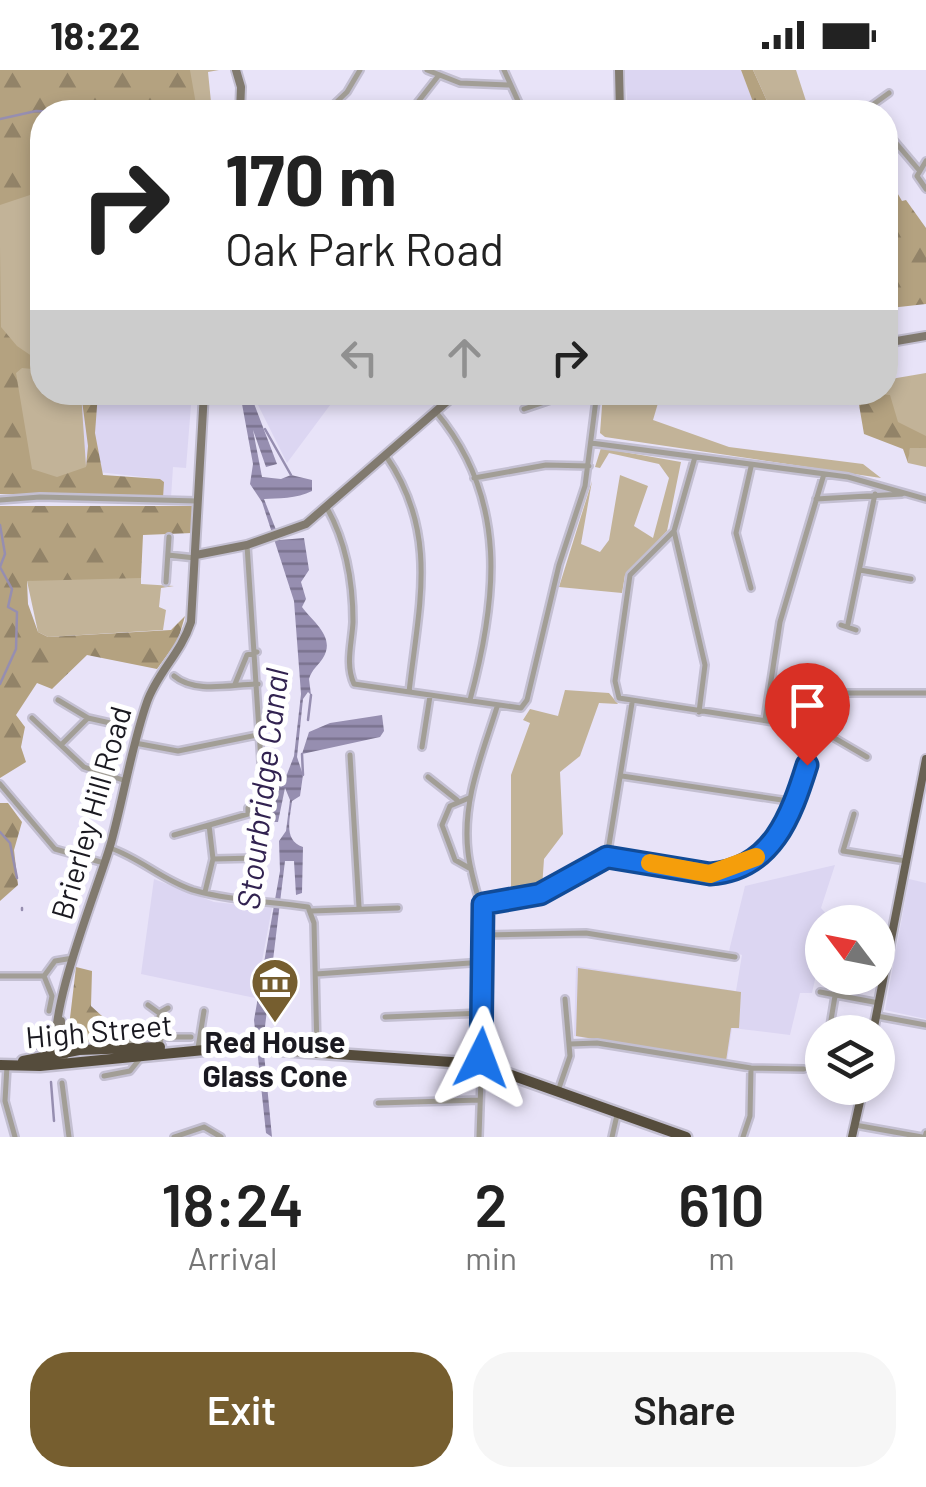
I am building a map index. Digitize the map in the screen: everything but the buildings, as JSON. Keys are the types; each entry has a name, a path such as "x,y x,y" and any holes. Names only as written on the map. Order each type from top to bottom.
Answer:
{"highway":[{"name":"High Street","path":"6,1064 126,1045 143,1051"},
{"name":"High Street","path":"61,1056 143,1051 163,1045 317,1050"},
{"path":"317,1050 480,1064 617,1116 686,1137"}],"main road":[{"path":"236,70 240,100"},
{"path":"619,70 620,100"},
{"path":"898,341 926,336"},
{"name":"Brierley Hill Road","path":"61,1056 61,1016 72,963 110,848 135,743 154,686 186,638 196,556 203,405"},
{"path":"196,556 286,533 327,508 444,405"},
{"path":"876,1015 926,759"},
{"path":"852,1137 859,1105"}],"street":[{"path":"341,100 360,70"},
{"path":"427,70 460,83 508,85"},
{"path":"504,70 516,100"},
{"path":"419,100 438,75"},
{"path":"882,100 889,93"},
{"path":"898,145 918,169 926,189"},
{"path":"918,169 926,161"},
{"path":"524,409 536,405"},
{"path":"327,508 337,526 350,581 352,679 374,688 517,710 527,700 588,466 595,405"},
{"path":"436,412 474,478 494,566 491,618 470,700"},
{"path":"591,442 824,474 926,499"},
{"path":"386,456 410,496 421,532 421,583 409,692"},
{"path":"695,457 674,531 705,666 699,712"},
{"path":"474,478 546,465 588,466"},
{"path":"751,467 736,532 751,588"},
{"path":"766,720 780,622 824,474"},
{"path":"856,630 845,625 875,494"},
{"path":"816,498 910,494"},
{"path":"0,500 40,496 198,502"},
{"path":"674,531 630,575 614,687 619,698 819,729 867,757"},
{"path":"166,582 169,537"},
{"path":"247,545 262,777 282,777"},
{"path":"168,555 196,556"},
{"path":"860,570 911,579"},
{"path":"236,684 247,655 256,652"},
{"path":"174,676 182,682 210,686 258,684"},
{"path":"483,904 540,894 607,857 719,873 774,844 795,802 829,706 847,693 926,693"},
{"path":"422,747 430,696"},
{"path":"58,700 88,718 120,725"},
{"path":"607,857 632,703"},
{"path":"479,1137 486,935 483,904 471,869 470,798 497,708"},
{"path":"32,718 84,767 126,781"},
{"path":"61,746 88,718"},
{"path":"415,724 425,726"},
{"path":"135,743 178,751 257,735"},
{"path":"350,755 359,907"},
{"path":"622,776 795,802"},
{"path":"428,777 457,800"},
{"path":"0,784 46,842 78,857 104,863"},
{"path":"470,798 457,800 444,816 442,835 454,860 471,869"},
{"path":"174,834 248,814 248,808"},
{"path":"854,814 843,851 906,862"},
{"path":"205,892 213,859 209,825"},
{"path":"110,848 137,859 154,874 220,898 282,903 311,910 398,908"},
{"path":"61,905 78,857"},
{"path":"213,859 241,864 260,858"},
{"path":"311,910 317,1050"},
{"path":"486,935 586,933 736,957"},
{"path":"0,976 44,976 59,960 72,963"},
{"path":"316,974 484,962"},
{"path":"44,976 52,996 49,1011"},
{"path":"832,1015 836,995 879,1003"},
{"path":"558,1091 570,1056 565,999"},
{"path":"148,1004 159,1014 163,1045"},
{"path":"159,1014 168,1008"},
{"path":"194,1049 204,1010"},
{"path":"384,1017 483,1012"},
{"path":"895,1019 926,1025"},
{"path":"126,1045 163,1045 191,1036"},
{"path":"570,1044 597,1043 751,1068 804,1069"},
{"path":"104,1076 130,1072 143,1051"},
{"path":"6,1064 5,1102 15,1137"},
{"path":"743,1137 750,1116 751,1068"},
{"path":"62,1083 69,1137"},
{"path":"378,1103 480,1100"},
{"path":"612,1137 617,1116"},
{"path":"855,1124 924,1136"},
{"path":"174,1137 204,1127 219,1136"}],"shaded area":[{"path":"0,70 219,70 208,72 211,100 30,100 30,405 82,405 86,466 103,476 39,493 0,494"},
{"path":"625,70 741,70 752,100 627,100"},
{"path":"753,70 796,70 806,100 767,100"},
{"path":"926,373 926,467 908,463 910,443 870,405 898,405 898,378"},
{"path":"48,405 191,405 186,468 173,467 171,498 163,498 160,479 81,470"},
{"path":"242,405 255,405 277,464 266,467 253,430 262,477 281,479 291,475 312,480 312,491 306,494 264,499 280,540 304,538 309,570 301,582 306,599 302,607 322,630 327,643 323,658 309,679 311,695 308,692 303,699 297,757 303,775 300,796 292,801 289,822 290,834 303,847 302,893 296,895 294,861 285,861 263,1043 272,1137 266,1133 254,1020 280,871 279,841 286,831 290,800 285,788 278,822 270,822 275,783 284,782 294,756 301,694 294,601 262,502 250,484 253,464"},
{"path":"258,405 330,405 287,463"},
{"path":"602,405 657,405 653,420 729,447 863,464 881,478 605,437 600,433"},
{"path":"601,448 681,462 667,531 625,575 622,593 559,587 592,481 581,544 600,552 609,540 620,475 648,486 634,526 653,538 669,478 659,464 609,453 600,468 595,467"},
{"path":"48,577 141,578 141,584 174,586 161,588 159,607 166,610 163,630 48,637 38,632 27,581"},
{"path":"565,690 609,693 618,704 599,703 580,756 560,772 563,834 544,859 542,888 511,896 511,775 530,723 523,720 530,709 558,716"},
{"path":"382,715 384,731 380,737 302,754 309,732 330,723"},
{"path":"835,865 822,905 805,905 805,993 800,993 790,1035 732,1028 727,1062 574,1036 576,966 736,991 742,955 729,951 745,886"},
{"path":"154,879 214,902 272,908 255,998 141,974"},
{"path":"909,879 926,883 926,1019 885,1010 888,995 895,995 895,955"},
{"path":"578,968 741,992 739,1028 731,1028 726,1061 576,1036"}],"green space":[{"path":"0,70 190,70 195,100 30,100 30,195 0,205"},
{"path":"741,70 753,70 767,100 752,100"},
{"path":"898,194 926,228 926,304 898,307"},
{"path":"0,245 1,327 30,355 30,369 22,368 16,373 32,469 57,477 86,467 88,446 83,405 97,405 95,433 103,475 164,482 163,498 0,494"},
{"path":"859,405 893,405 898,422 926,436 926,448 910,448 908,463 903,449 864,434"},
{"path":"0,506 192,506 192,533 143,535 141,578 27,581 28,604 38,632 48,637 171,630 185,616 178,640 157,669 87,655 52,689 37,683 16,715 25,727 21,747 26,762 0,778"},
{"path":"0,803 8,803 22,822 14,850 18,885 0,901"},
{"path":"76,967 92,971 91,1006 102,1016 117,1043 75,1041 68,1035"}],"waterway":[{"path":"0,119 30,112"},
{"path":"265,429 291,475"},
{"path":"0,525 5,554 0,567 12,589 8,607 17,612 16,649 0,684"},
{"path":"308,720 311,695"},
{"name":"Stourbridge Canal","path":"302,754 303,775"},
{"path":"0,832 10,843 17,878"},
{"path":"29,1042 39,1050"},
{"path":"51,1082 54,1121"}],"slow traffic":[{"path":"650,863 710,874 756,857"}],"place":[{"name":"Red House Glass Cone","path":"275,1024"}],"route":[{"path":"481,1058 486,935 483,904 540,894 611,856 710,874 724,872 760,856 774,844 795,802 807,765"}]}
